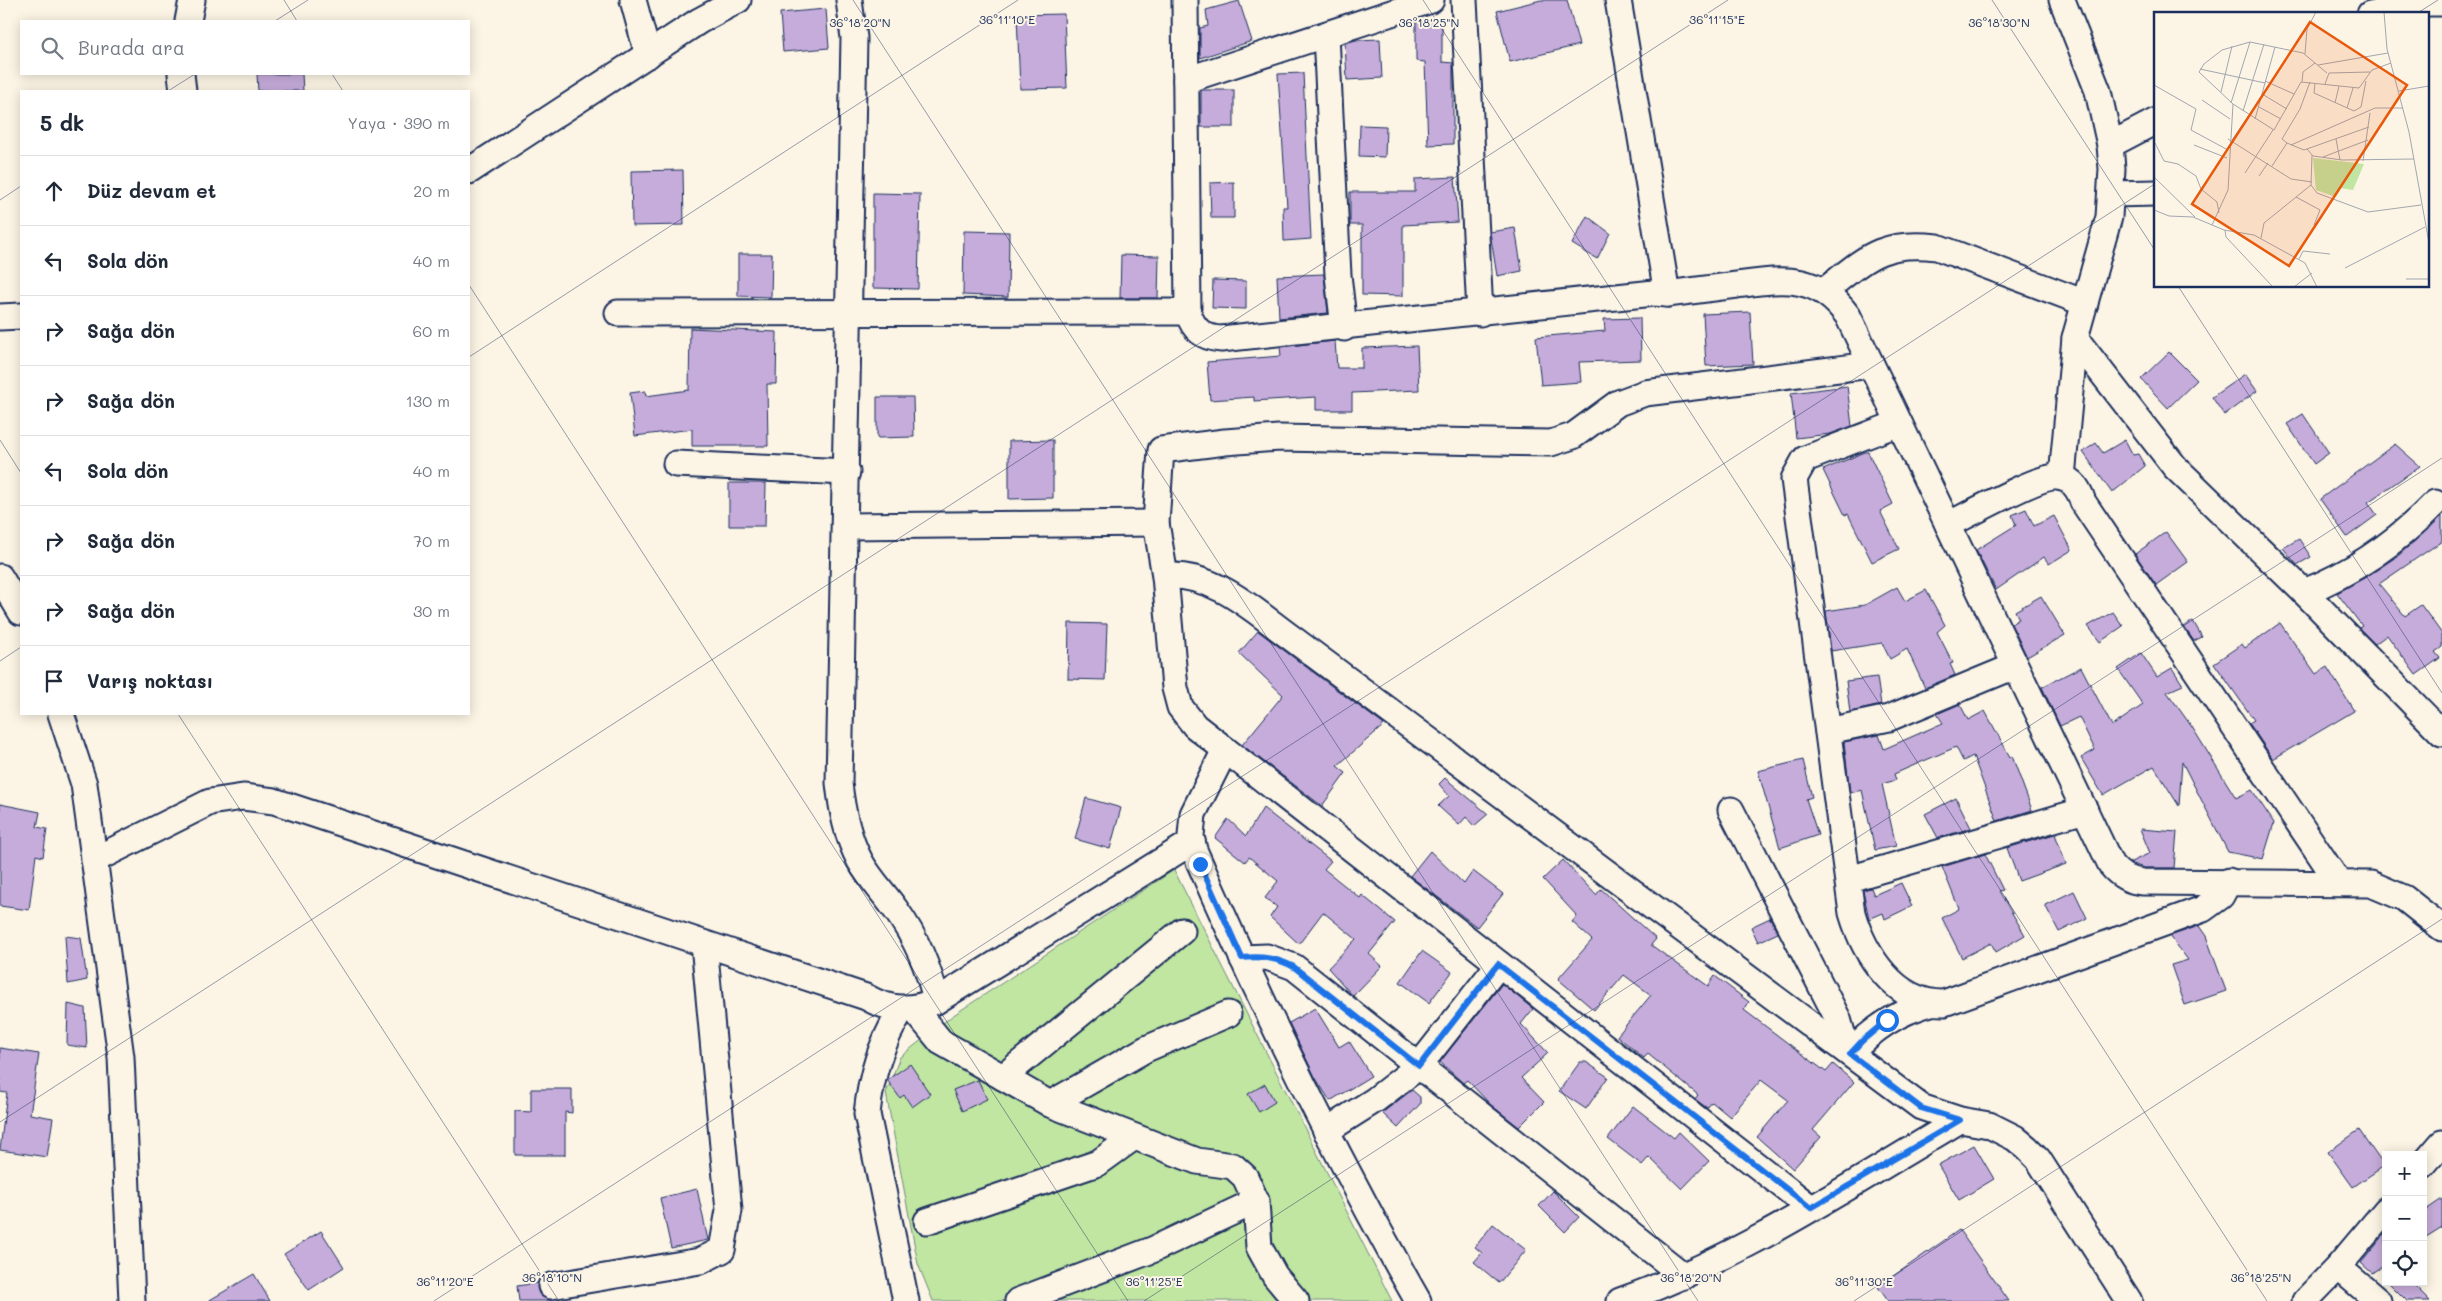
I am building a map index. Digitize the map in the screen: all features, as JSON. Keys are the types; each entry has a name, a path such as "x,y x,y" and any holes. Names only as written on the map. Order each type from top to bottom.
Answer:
{"street":[{"path":"188,20 192,0"},
{"path":"633,0 648,55"},
{"path":"849,0 854,38 846,526 839,762 842,805 846,826 860,861 907,925 929,972 917,1006"},
{"path":"1185,0 1188,312 1194,327 1200,332 1214,339 1344,328 1788,280 1807,283 1824,291 1833,298 1848,316 2111,865 2124,878 2143,882 2371,884 2388,890 2418,907 2442,928"},
{"path":"1186,80 1431,0"},
{"path":"1464,0 1480,313"},
{"path":"1618,0 1667,294"},
{"path":"2062,0 2098,91 2110,145 2112,194 2109,218 2075,338 2062,477"},
{"path":"470,170 727,3"},
{"path":"2381,12 2429,3 2442,3"},
{"path":"1326,35 1338,275 1344,328"},
{"path":"181,75 183,90"},
{"path":"2110,145 2154,123"},
{"path":"2112,194 2154,194"},
{"path":"1824,291 1870,255 1894,247 1921,245 1937,247 2085,304"},
{"path":"618,313 849,311 1188,312"},
{"path":"0,317 20,316"},
{"path":"2075,338 2175,467 2304,592 2442,733"},
{"path":"1811,1208 1186,718 1176,696 1165,576 1156,523 1161,450 1279,438 1551,443 1573,436 1618,404 1645,393 1871,365"},
{"path":"1899,423 1804,459 1794,479 1849,879 1849,896 1857,929 1872,959 1894,982 1920,1000 1931,1003"},
{"path":"676,464 846,472"},
{"path":"1948,525 2044,478 2062,477 2076,486 2083,502 2339,883"},
{"path":"2304,592 2341,576 2367,561 2392,544 2435,503"},
{"path":"846,526 1156,523"},
{"path":"1165,576 1187,576 1202,580 1229,593 1293,638 1921,1108 1960,1120 1996,1128 2016,1138 2038,1159 2129,1301"},
{"path":"0,577 20,610"},
{"path":"1828,731 1889,718 2015,666"},
{"path":"61,715 84,784 121,1058 132,1301"},
{"path":"1225,750 1193,814 1192,842 1197,857 1242,958 1326,1131 1418,1301"},
{"path":"94,860 210,802 243,797 258,798 274,801 704,944 866,998 877,1004 917,1006"},
{"path":"1731,810 1838,1019 1842,1033 1843,1049"},
{"path":"1849,879 2085,810"},
{"path":"906,1301 867,1114 869,1092 881,1049 917,1006 1192,842"},
{"path":"1843,1049 1862,1041 1887,1020 1902,1013 1931,1003 1955,1000 2203,909 2221,896 2229,882"},
{"path":"1003,1077 1182,931"},
{"path":"551,1286 700,1261 722,1250 729,1210 704,944"},
{"path":"1242,958 1267,957 1282,960 1294,967 1684,1276"},
{"path":"1326,1131 1375,1100 1419,1066 1498,964"},
{"path":"917,1006 941,1042 1050,1104 1197,1161 1233,1166 1245,1177 1256,1201 1259,1247 1275,1276 1296,1301"},
{"path":"1050,1104 1146,1049 1228,1014"},
{"path":"1620,1301 1684,1276 1811,1208 1960,1120"},
{"path":"927,1221 1098,1163 1134,1137"},
{"path":"2427,1160 2442,1143"},
{"path":"1018,1301 1057,1294 1256,1201"},
{"path":"2305,1301 2338,1267 2382,1215"},
{"path":"2338,1267 2378,1301"}],"green space":[{"path":"1174,870 1392,1301 933,1301 918,1264 886,1093 900,1057 952,1016"}],"building":[{"path":"1541,0 1567,0 1579,45 1510,62 1497,11"},
{"path":"1239,1 1252,41 1200,58 1200,28 1208,26 1206,10"},
{"path":"826,9 829,48 783,52 780,13"},
{"path":"1064,14 1067,88 1020,89 1017,15"},
{"path":"1416,21 1442,21 1442,62 1453,63 1453,144 1428,145 1425,62 1416,61"},
{"path":"1380,39 1382,78 1347,80 1345,43 1356,40"},
{"path":"1303,73 1311,239 1284,241 1283,207 1287,207 1278,74"},
{"path":"257,75 302,75 303,90 258,90"},
{"path":"1201,90 1234,90 1234,127 1201,127"},
{"path":"1360,125 1386,126 1385,157 1359,156"},
{"path":"683,170 684,225 632,226 631,171"},
{"path":"1455,177 1458,222 1403,225 1403,296 1362,295 1362,225 1350,225 1350,192 1415,192 1415,179"},
{"path":"1234,182 1234,218 1211,218 1210,183"},
{"path":"873,193 920,194 918,289 873,288"},
{"path":"1587,216 1610,233 1597,259 1572,244"},
{"path":"1515,228 1522,271 1497,276 1490,232"},
{"path":"964,231 1009,232 1008,297 963,295"},
{"path":"738,254 772,254 771,297 738,296"},
{"path":"1121,255 1159,256 1158,298 1120,298"},
{"path":"1324,274 1328,313 1279,318 1277,276"},
{"path":"1213,280 1246,281 1246,309 1212,308"},
{"path":"1750,312 1753,364 1706,366 1703,314"},
{"path":"1640,318 1641,360 1579,362 1581,382 1541,385 1536,337 1605,331 1604,319"},
{"path":"690,328 777,332 776,384 767,384 768,446 692,446 692,429 635,436 630,393 645,391 646,396 689,390"},
{"path":"1335,341 1337,368 1362,368 1362,348 1417,346 1419,390 1352,393 1352,410 1316,410 1316,397 1254,401 1254,397 1210,400 1207,362 1281,356 1280,347"},
{"path":"2169,352 2197,380 2168,408 2141,379"},
{"path":"2245,374 2257,391 2224,415 2212,397"},
{"path":"1847,386 1852,426 1830,434 1796,438 1791,393"},
{"path":"877,397 913,397 914,437 877,438"},
{"path":"2303,414 2329,453 2314,464 2287,424"},
{"path":"1053,440 1053,498 1009,499 1009,441"},
{"path":"2125,440 2133,455 2138,454 2145,466 2112,493 2083,452 2096,443 2103,453"},
{"path":"2395,444 2420,466 2368,502 2377,515 2347,537 2320,499"},
{"path":"1868,452 1893,504 1880,511 1899,549 1872,562 1848,514 1845,515 1823,470"},
{"path":"729,483 766,483 765,526 729,526"},
{"path":"2026,509 2034,526 2054,516 2072,550 2049,564 2044,557 1996,590 1976,550 2016,525 2012,515"},
{"path":"2442,516 2442,541 2379,584 2405,616 2421,605 2442,634 2442,647 2435,652 2440,658 2416,675 2387,635 2375,644 2359,628 2362,626 2337,593 2366,577 2399,555"},
{"path":"2166,532 2188,562 2156,585 2135,554"},
{"path":"2299,539 2311,557 2297,565 2283,548"},
{"path":"1897,587 1905,601 1926,590 1945,625 1937,632 1953,663 1950,664 1955,675 1925,688 1907,649 1890,659 1882,643 1831,651 1826,611 1865,605"},
{"path":"2041,596 2065,635 2027,657 2011,624 2019,619 2015,611"},
{"path":"2113,612 2123,626 2100,642 2088,626"},
{"path":"2193,621 2202,637 2194,641 2184,627"},
{"path":"1069,623 1107,624 1105,680 1068,679"},
{"path":"2280,623 2316,674 2327,667 2354,711 2273,759 2249,723 2254,720 2214,663 2242,644 2245,648"},
{"path":"1258,631 1384,725 1337,766 1346,773 1322,806 1242,745 1283,695 1239,653"},
{"path":"2141,653 2157,677 2172,668 2183,685 2167,692 2192,727 2236,798 2252,790 2274,823 2263,859 2228,852 2182,762 2179,806 2154,766 2103,795 2081,758 2095,750 2079,717 2060,726 2042,687 2081,667 2112,726 2143,705 2118,669"},
{"path":"1877,677 1881,705 1850,712 1846,681"},
{"path":"1960,704 1968,720 1985,711 2010,757 2012,756 2032,810 1997,821 1973,756 1963,761 1956,747 1894,774 1896,780 1882,784 1896,846 1875,850 1862,790 1850,793 1844,742 1879,735 1884,749 1943,723 1937,714"},
{"path":"1803,760 1812,797 1806,799 1818,835 1780,848 1758,771"},
{"path":"1445,778 1488,814 1474,826 1466,817 1459,825 1438,806 1449,796 1439,784"},
{"path":"1086,798 1121,808 1110,849 1075,839"},
{"path":"1956,798 1971,828 1938,838 1925,814"},
{"path":"0,804 40,812 37,827 47,829 43,857 36,855 29,910 0,906"},
{"path":"1263,808 1331,861 1324,869 1360,898 1362,895 1395,922 1369,954 1382,966 1353,996 1328,968 1356,939 1323,912 1299,944 1270,917 1277,907 1265,898 1278,881 1249,857 1245,862 1215,838 1228,819 1246,836"},
{"path":"2140,829 2177,832 2174,868 2144,868 2129,863 2150,853"},
{"path":"2055,834 2066,864 2019,881 2007,848"},
{"path":"1430,851 1464,884 1473,871 1503,894 1477,927 1410,876"},
{"path":"1985,854 2003,890 1999,891 2025,935 1996,952 1991,943 1962,958 1942,918 1959,909 1942,867"},
{"path":"1563,860 1596,895 1601,889 1656,939 1651,945 1708,986 1715,976 1749,1002 1744,1010 1826,1072 1833,1064 1854,1082 1813,1130 1821,1137 1793,1169 1757,1137 1788,1100 1761,1080 1730,1117 1712,1102 1707,1108 1695,1099 1698,1095 1648,1054 1644,1058 1617,1036 1651,995 1624,975 1594,1010 1558,979 1592,940 1572,922 1577,916 1543,879"},
{"path":"1901,883 1912,906 1885,919 1883,913 1869,919 1863,890 1871,888 1874,895"},
{"path":"2074,891 2087,918 2059,932 2045,905"},
{"path":"1770,918 1778,933 1758,942 1751,927"},
{"path":"2199,926 2206,936 2226,991 2185,1005 2171,965 2188,960 2170,936"},
{"path":"65,936 81,938 87,980 68,984"},
{"path":"1422,951 1452,972 1429,1003 1400,982"},
{"path":"1502,984 1533,1009 1521,1024 1548,1053 1521,1078 1544,1102 1519,1127 1491,1105 1467,1080 1463,1083 1440,1062"},
{"path":"68,1004 85,1008 87,1048 67,1045"},
{"path":"1315,1008 1339,1047 1349,1041 1371,1076 1330,1101 1315,1077 1289,1023"},
{"path":"0,1048 39,1054 30,1114 53,1118 47,1157 0,1150 7,1093 0,1092"},
{"path":"1580,1062 1586,1062 1608,1077 1586,1109 1559,1091"},
{"path":"910,1064 930,1094 912,1107 904,1095 900,1098 887,1080"},
{"path":"978,1080 987,1099 962,1111 953,1090"},
{"path":"1265,1084 1275,1102 1259,1112 1248,1094"},
{"path":"531,1089 572,1089 572,1113 565,1112 565,1155 515,1155 515,1111 531,1112"},
{"path":"1412,1090 1420,1097 1420,1104 1398,1128 1382,1113"},
{"path":"1633,1106 1674,1138 1679,1132 1709,1161 1682,1189 1649,1157 1642,1165 1608,1139"},
{"path":"2359,1130 2382,1163 2382,1167 2353,1187 2328,1152"},
{"path":"1974,1145 1994,1179 1959,1200 1938,1165"},
{"path":"697,1189 708,1240 671,1248 660,1198"},
{"path":"1553,1191 1579,1217 1565,1232 1539,1206"},
{"path":"2442,1199 2442,1227 2427,1236 2427,1209"},
{"path":"1493,1224 1526,1250 1499,1283 1474,1262 1482,1253 1475,1247"},
{"path":"1959,1230 2009,1301 1888,1301 1878,1287"},
{"path":"321,1231 344,1267 309,1290 284,1254"},
{"path":"2382,1238 2382,1266 2372,1273 2361,1263"},
{"path":"254,1274 270,1301 208,1301"},
{"path":"537,1283 540,1295 553,1301 519,1301 517,1286"},
{"path":"2392,1286 2415,1286 2430,1301 2407,1301"}],"route":[{"path":"1200,864 1242,958 1267,957 1282,960 1294,967 1419,1066 1498,964 1811,1208 1960,1120 1921,1108 1850,1054 1887,1020"}]}
